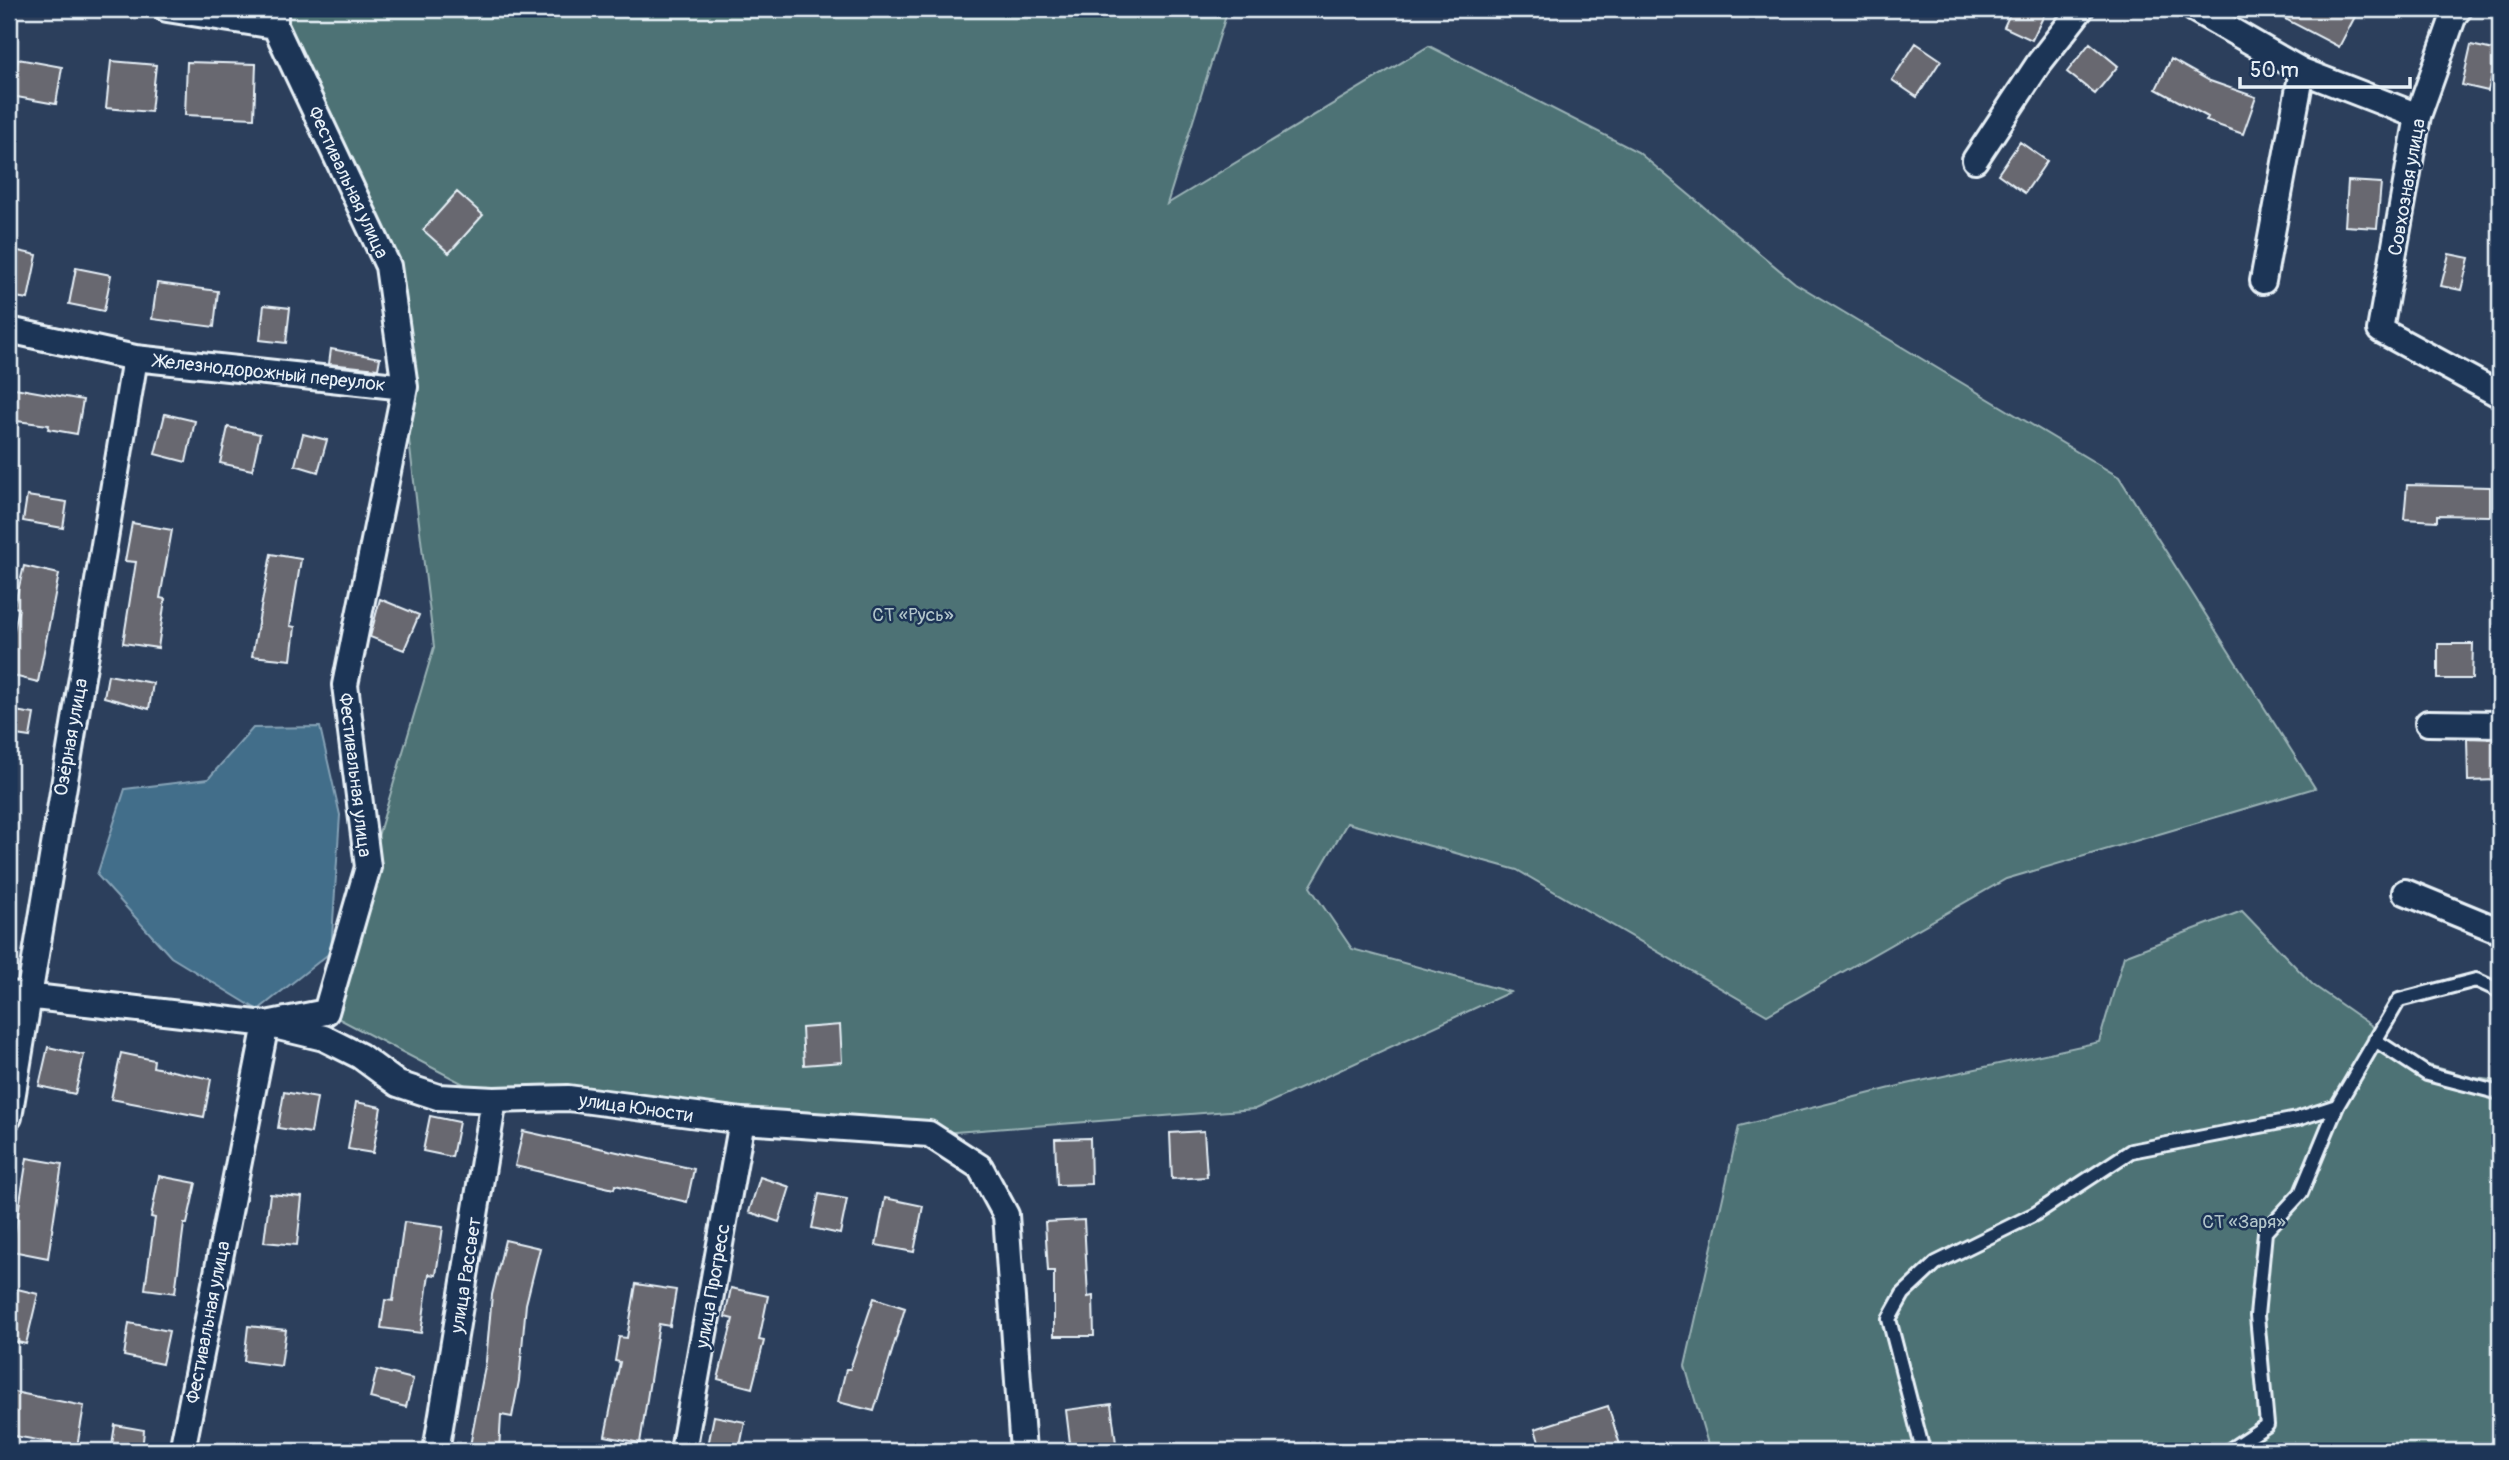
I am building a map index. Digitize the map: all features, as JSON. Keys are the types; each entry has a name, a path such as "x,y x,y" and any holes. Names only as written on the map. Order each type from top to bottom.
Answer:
{"street":[{"path":"167,9 275,17"},
{"path":"1975,160 2039,63 2081,9"},
{"path":"2194,9 2302,71 2418,116"},
{"name":"Совхозная улица","path":"2459,9 2454,15 2418,116 2380,330 2500,396"},
{"name":"Фестивальная улица","path":"181,1451 266,1024 326,1012 368,866 345,685 405,387 388,266 275,17"},
{"path":"2263,281 2302,71"},
{"name":"Железнодорожный переулок","path":"9,330 135,358 405,387"},
{"name":"Озёрная улица","path":"9,1117 18,995 135,358"},
{"path":"2428,723 2500,724"},
{"path":"2405,892 2500,931"},
{"name":"улица Юности","path":"18,995 266,1024 324,1038 360,1056 398,1084 438,1097 494,1100 568,1098 742,1121 929,1134 980,1167 1006,1215 1023,1451"},
{"name":"улица Рассвет","path":"436,1451 494,1100"},
{"name":"улица Прогресс","path":"683,1451 742,1121"}],"lane":[{"path":"2228,1451 2267,1425 2257,1315 2265,1232 2301,1193 2337,1106 2375,1040 2399,1000 2476,980 2500,991"},
{"path":"2375,1040 2427,1074 2500,1093"},
{"path":"1923,1451 1889,1320 1903,1294 1936,1263 2035,1214 2131,1151 2297,1119 2337,1106"}],"green space":[{"name":"СТ «Русь»","path":"286,9 1228,9 1167,204 1429,46 1638,152 1795,283 2119,477 2315,788 2006,879 1767,1015 1517,870 1347,823 1310,887 1352,949 1510,992 1255,1109 929,1134 494,1100 326,1012 434,647 388,266 275,26"},
{"name":"СТ «Заря»","path":"2242,911 2313,985 2372,1026 2414,1061 2474,1078 2500,1081 2500,1451 1710,1451 1685,1366 1739,1126 1907,1084 2099,1042 2124,956"}],"water":[{"path":"320,727 340,815 331,952 258,1010 171,957 97,875 125,789 208,779 253,728"}],"building":[{"path":"2012,9 2047,9 2032,40 2004,27"},
{"path":"2266,9 2359,9 2339,47"},
{"path":"1916,43 1941,60 1917,97 1892,80"},
{"path":"2090,43 2118,66 2095,94 2067,72"},
{"path":"2471,45 2498,51 2488,91 2462,85"},
{"path":"18,59 62,67 56,104 11,96"},
{"path":"2171,59 2210,81 2256,97 2243,134 2206,121 2208,117 2156,89"},
{"path":"111,61 156,65 151,112 106,108"},
{"path":"187,62 256,64 254,118 185,115"},
{"path":"2020,142 2047,161 2025,193 1998,174"},
{"path":"2348,181 2381,183 2377,228 2345,226"},
{"path":"457,192 483,215 449,253 423,230"},
{"path":"9,249 37,255 28,299 9,296"},
{"path":"2449,254 2469,258 2461,290 2441,286"},
{"path":"76,268 111,275 104,311 69,304"},
{"path":"157,283 218,291 214,327 152,319"},
{"path":"264,305 290,308 286,343 260,340"},
{"path":"331,349 380,358 378,369 329,364"},
{"path":"9,387 83,400 77,434 48,429 49,425 9,420"},
{"path":"165,414 195,421 186,462 155,454"},
{"path":"228,427 260,434 252,470 220,463"},
{"path":"303,434 327,440 318,472 295,465"},
{"path":"2407,485 2490,487 2490,516 2437,515 2437,521 2404,519"},
{"path":"27,496 67,502 63,528 23,521"},
{"path":"132,523 172,530 160,598 165,599 158,648 123,643 136,562 125,561"},
{"path":"271,554 301,559 290,626 295,627 291,660 252,656"},
{"path":"24,566 59,574 38,682 9,675 9,652 19,608 14,607"},
{"path":"380,599 419,615 404,650 370,637"},
{"path":"2438,644 2473,644 2472,679 2438,679"},
{"path":"108,675 153,683 149,709 104,697"},
{"path":"9,710 34,714 30,737 9,734"},
{"path":"2467,738 2496,739 2497,780 2468,781"},
{"path":"840,1025 842,1062 804,1065 802,1028"},
{"path":"48,1047 84,1055 75,1094 39,1086"},
{"path":"121,1053 154,1060 153,1067 211,1079 204,1117 111,1099"},
{"path":"284,1092 317,1098 311,1133 278,1128"},
{"path":"356,1102 381,1107 373,1153 348,1149"},
{"path":"430,1116 459,1122 452,1157 423,1151"},
{"path":"523,1131 694,1169 687,1202 615,1185 614,1189 515,1166"},
{"path":"1204,1131 1207,1177 1172,1179 1170,1133"},
{"path":"1090,1138 1091,1184 1057,1185 1055,1139"},
{"path":"27,1158 62,1164 48,1258 12,1251"},
{"path":"159,1176 196,1183 187,1224 184,1224 175,1293 145,1289 155,1218 151,1217"},
{"path":"760,1177 790,1187 779,1222 749,1212"},
{"path":"270,1194 302,1197 297,1245 264,1242"},
{"path":"819,1194 847,1199 840,1234 812,1228"},
{"path":"885,1198 923,1206 914,1252 876,1245"},
{"path":"1084,1220 1088,1297 1093,1296 1094,1336 1054,1336 1054,1271 1048,1271 1045,1222"},
{"path":"404,1222 443,1227 436,1275 429,1274 421,1333 381,1328 385,1300 393,1301"},
{"path":"505,1240 540,1248 526,1304 519,1381 512,1417 501,1415 499,1451 469,1451 486,1361 492,1295"},
{"path":"636,1284 676,1290 670,1326 659,1324 640,1443 605,1436 620,1362 615,1361 619,1337 627,1338"},
{"path":"9,1287 38,1294 26,1344 9,1340"},
{"path":"731,1288 768,1296 759,1340 764,1341 752,1388 718,1379 733,1319 725,1317"},
{"path":"874,1298 905,1308 874,1411 838,1402 846,1369 850,1369"},
{"path":"129,1323 169,1331 162,1364 124,1356"},
{"path":"248,1326 286,1330 281,1366 244,1361"},
{"path":"377,1370 413,1379 406,1407 370,1398"},
{"path":"9,1391 84,1406 77,1447 9,1435"},
{"path":"1111,1404 1117,1451 1071,1451 1066,1410"},
{"path":"1608,1406 1621,1448 1610,1451 1542,1451 1535,1429"},
{"path":"714,1416 745,1422 739,1451 707,1451"},
{"path":"115,1425 144,1430 142,1451 111,1451"}]}
